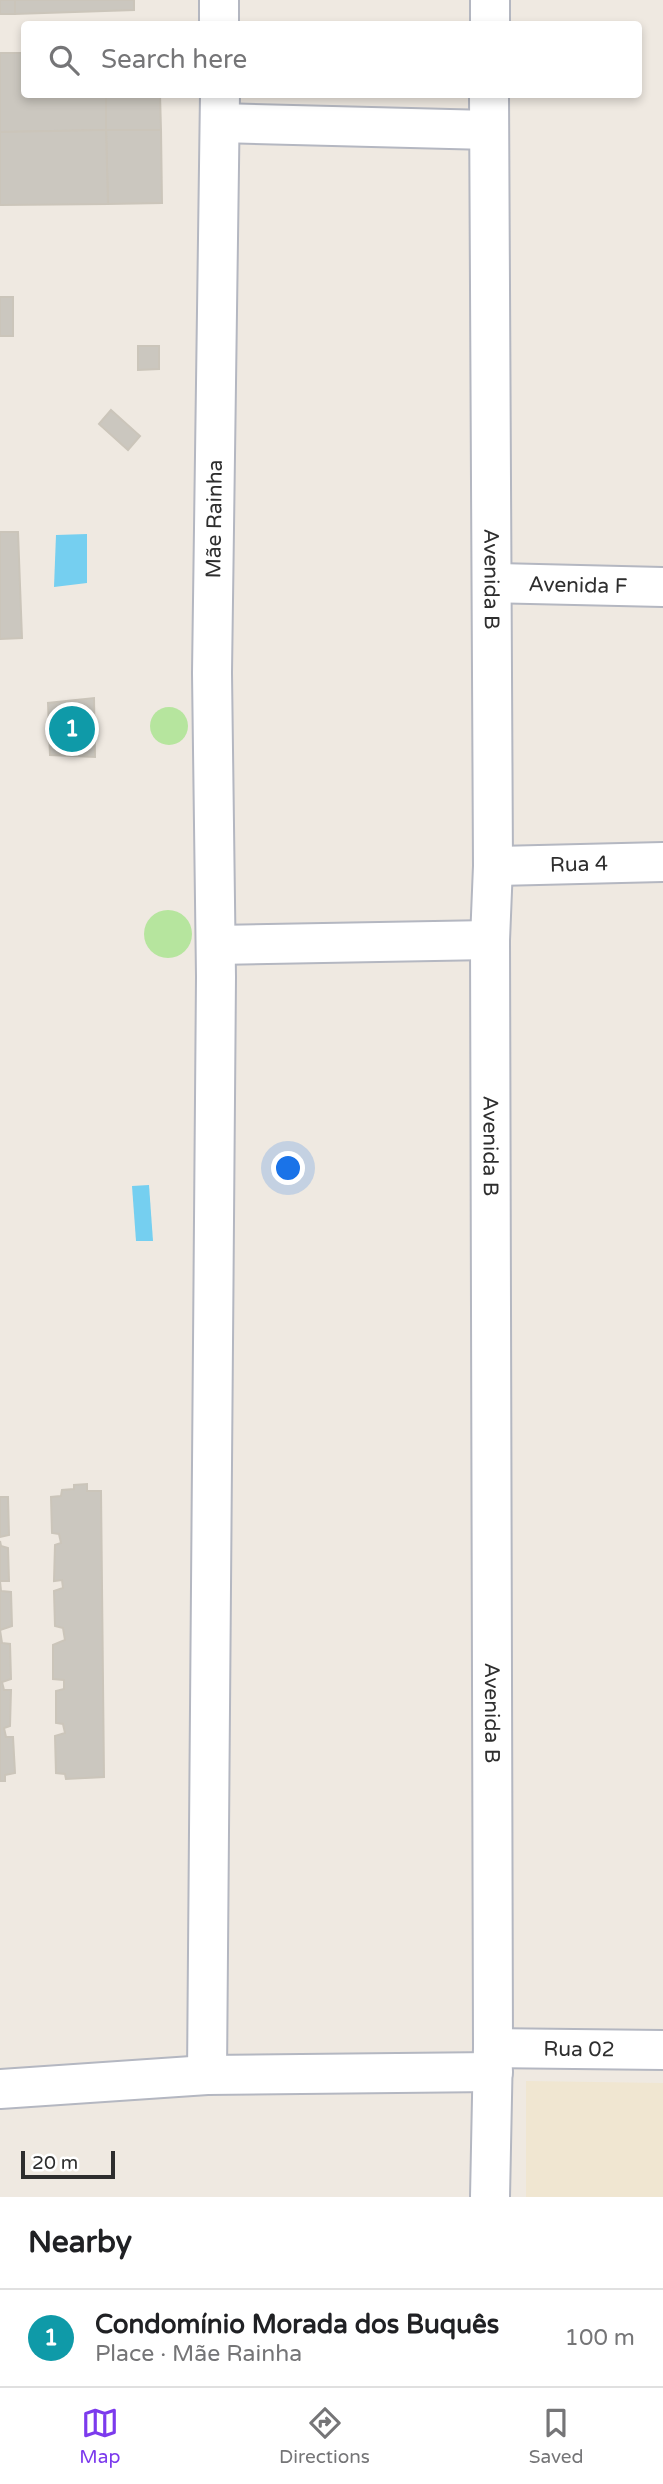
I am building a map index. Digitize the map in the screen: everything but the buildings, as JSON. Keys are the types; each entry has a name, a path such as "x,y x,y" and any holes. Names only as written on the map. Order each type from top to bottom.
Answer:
{"street":[{"path":"219,0 219,21"},
{"path":"490,0 490,21"},
{"path":"220,109 489,112"},
{"name":"Mãe Rainha","path":"206,2075 216,945 212,673 220,109"},
{"name":"Avenida B","path":"489,112 493,866 490,940 493,2060 490,2197"},
{"name":"Avenida F","path":"492,583 663,587"},
{"name":"Rua 4","path":"493,866 663,863"},
{"path":"216,945 490,940"},
{"name":"Rua 02","path":"0,2090 206,2075 663,2050"}],"shaded area":[{"path":"526,2081 663,2083 663,2197 526,2197"}],"green space":[{"path":"169,707 182,713 188,726 182,739 169,745 156,739 150,726 156,713"},
{"path":"168,910 185,917 192,934 185,951 168,958 151,951 144,934 151,917"}],"water":[{"path":"87,534 87,583 54,587 56,535"},
{"path":"149,1185 153,1241 136,1241 132,1186"}],"place":[{"name":"Condomínio Morada dos Buquês","path":"72,729"}]}
